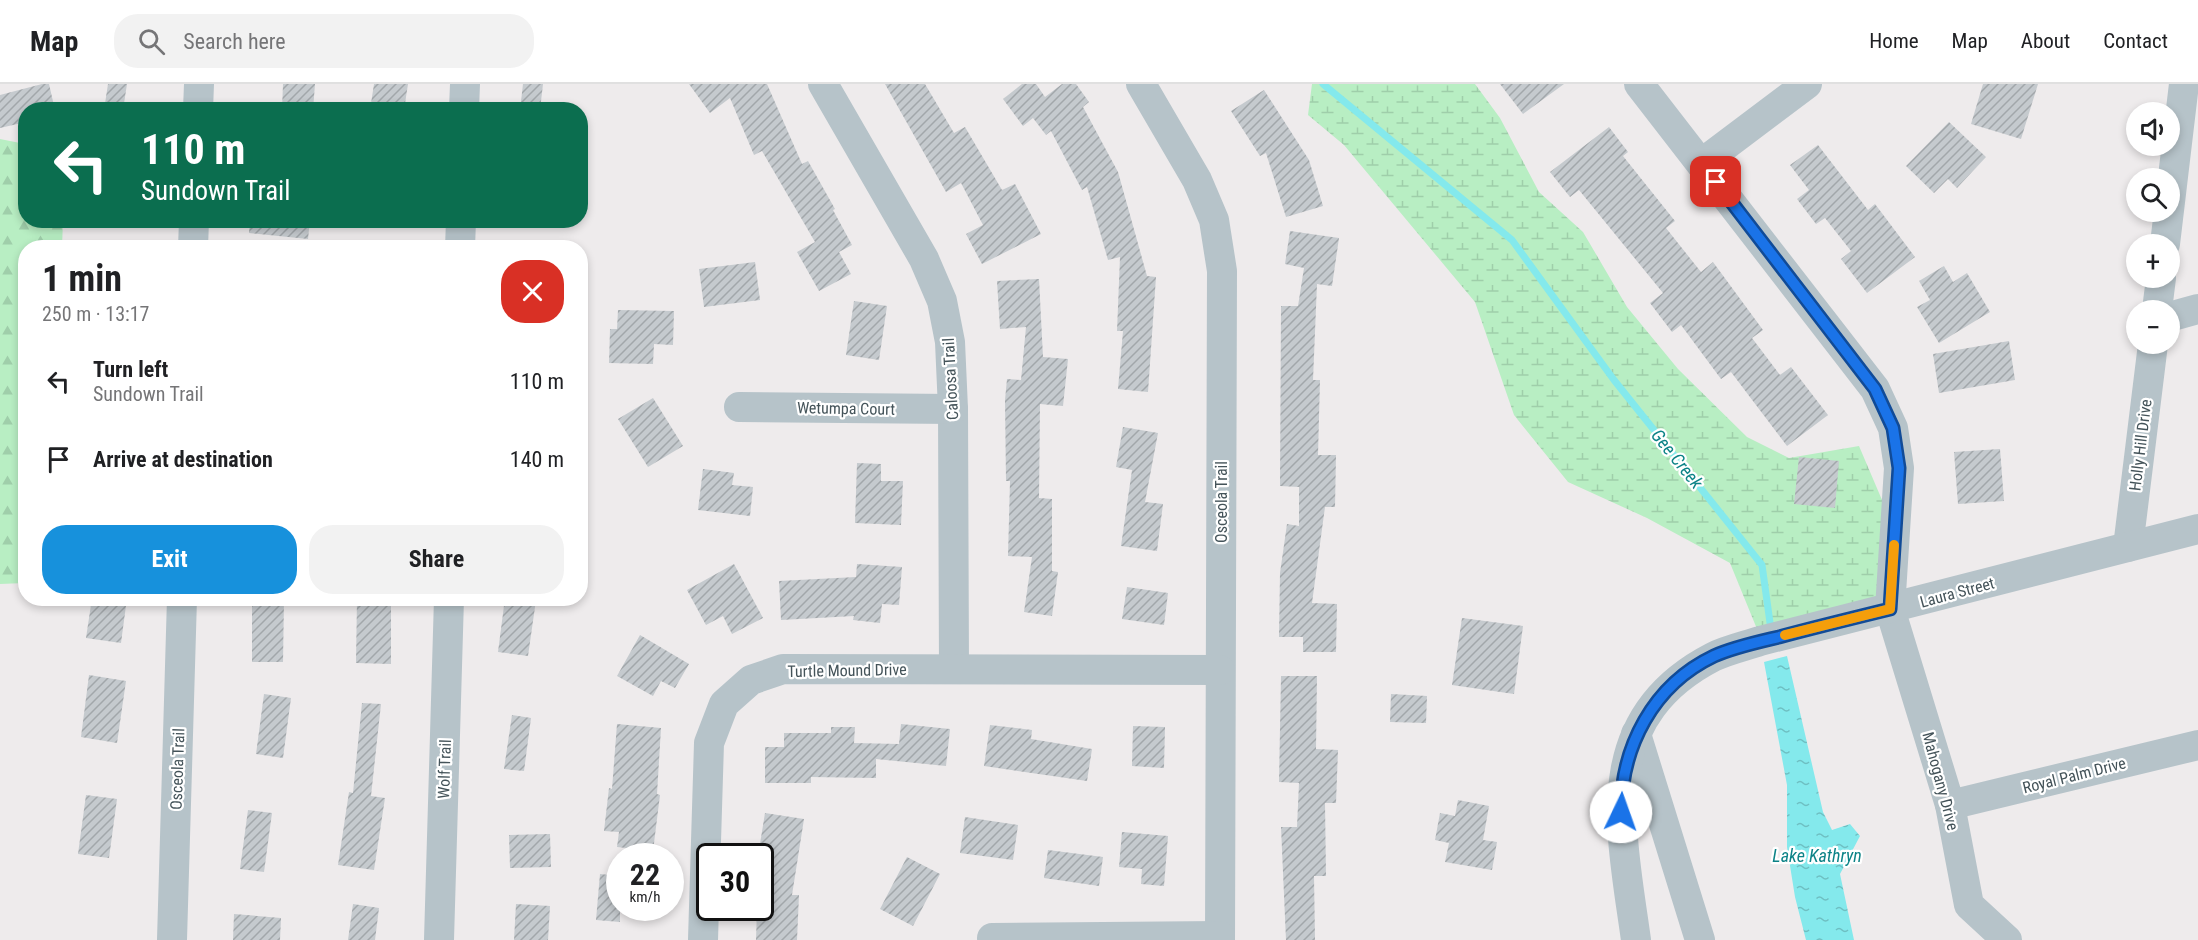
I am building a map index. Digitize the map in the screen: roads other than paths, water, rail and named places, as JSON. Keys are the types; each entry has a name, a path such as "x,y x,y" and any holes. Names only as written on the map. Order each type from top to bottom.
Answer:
{"street":[{"path":"198,84 198,102"},
{"path":"464,102 465,84"},
{"name":"Caloosa Trail","path":"823,84 924,259 942,301 950,342 953,410 954,669"},
{"name":"Osceola Trail","path":"1141,84 1202,190 1214,220 1222,272 1220,938"},
{"path":"1639,84 1875,389 1893,428 1899,468 1890,609"},
{"path":"1702,163 1807,84"},
{"path":"2166,234 2184,84"},
{"path":"2180,314 2198,309"},
{"name":"Holly Hill Drive","path":"2128,547 2152,354"},
{"name":"Wetumpa Court","path":"739,407 953,410"},
{"name":"Laura Street","path":"1636,940 1621,830 1621,794 1625,766 1636,734 1662,695 1686,673 1714,656 1792,633 2198,529"},
{"name":"Osceola Trail","path":"172,940 182,606"},
{"name":"Wolf Trail","path":"439,940 449,606"},
{"name":"Mahogany Drive","path":"1890,609 1950,805 1969,906 2007,940"},
{"name":"Turtle Mound Drive","path":"703,940 708,743 724,704 751,680 783,669 1220,670"},
{"path":"1636,734 1700,940"},
{"name":"Royal Palm Drive","path":"1950,805 2198,745"},
{"path":"992,938 1220,938"}],"water":[{"name":"Lake Kathryn","path":"1787,656 1823,812 1832,830 1850,824 1860,836 1840,874 1854,940 1806,940 1795,897 1787,847 1787,785 1764,662"}],"waterway":[{"name":"Gee Creek","path":"1323,84 1512,240 1614,380 1762,565 1771,630"}]}
